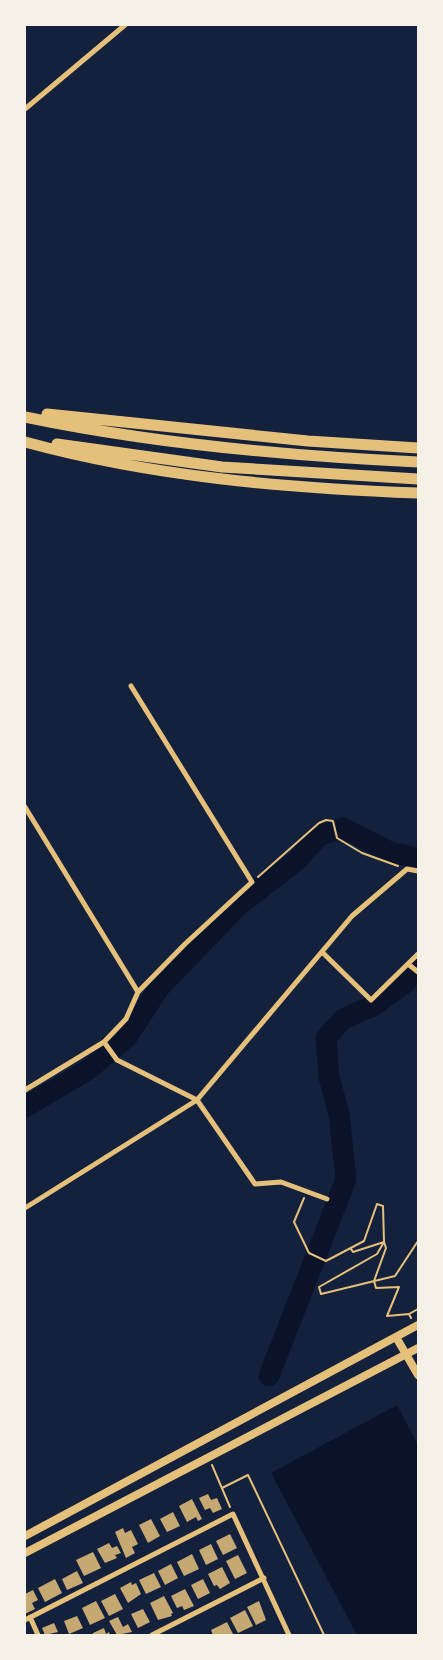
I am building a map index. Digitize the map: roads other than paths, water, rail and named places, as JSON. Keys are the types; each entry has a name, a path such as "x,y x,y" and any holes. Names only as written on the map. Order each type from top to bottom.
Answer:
{"highway":[{"path":"25,412 261,437 418,448"},
{"path":"25,417 155,440 370,460 418,462"},
{"path":"25,438 152,458 222,466 418,480"},
{"path":"25,442 67,453 191,477 264,484 418,493"}],"street":[{"path":"25,109 125,25"},
{"path":"25,1090 106,1044 126,1019 138,992 185,944 252,882 131,686"},
{"path":"25,807 138,992"},
{"path":"25,1208 196,1100 352,916 407,869 418,871"},
{"path":"322,952 371,1000 418,954"},
{"path":"408,964 416,970"},
{"path":"106,1044 117,1060 196,1100 255,1184 282,1182 327,1199"},
{"path":"25,1536 418,1326"},
{"path":"396,1337 418,1376"},
{"path":"25,1553 418,1348"},
{"path":"38,1635 27,1618 232,1514 264,1578 289,1635"},
{"path":"152,1635 264,1578"}],"water":[{"path":"397,1405 418,1445 418,1635 357,1635 271,1473"}],"waterway":[{"path":"25,1107 88,1070 127,1037 159,988 238,906 296,861 320,835 343,828 390,852 418,858"},
{"path":"269,1376 346,1179 339,1114 329,1077 326,1038 343,1019 373,1006 405,983 418,965"}]}
